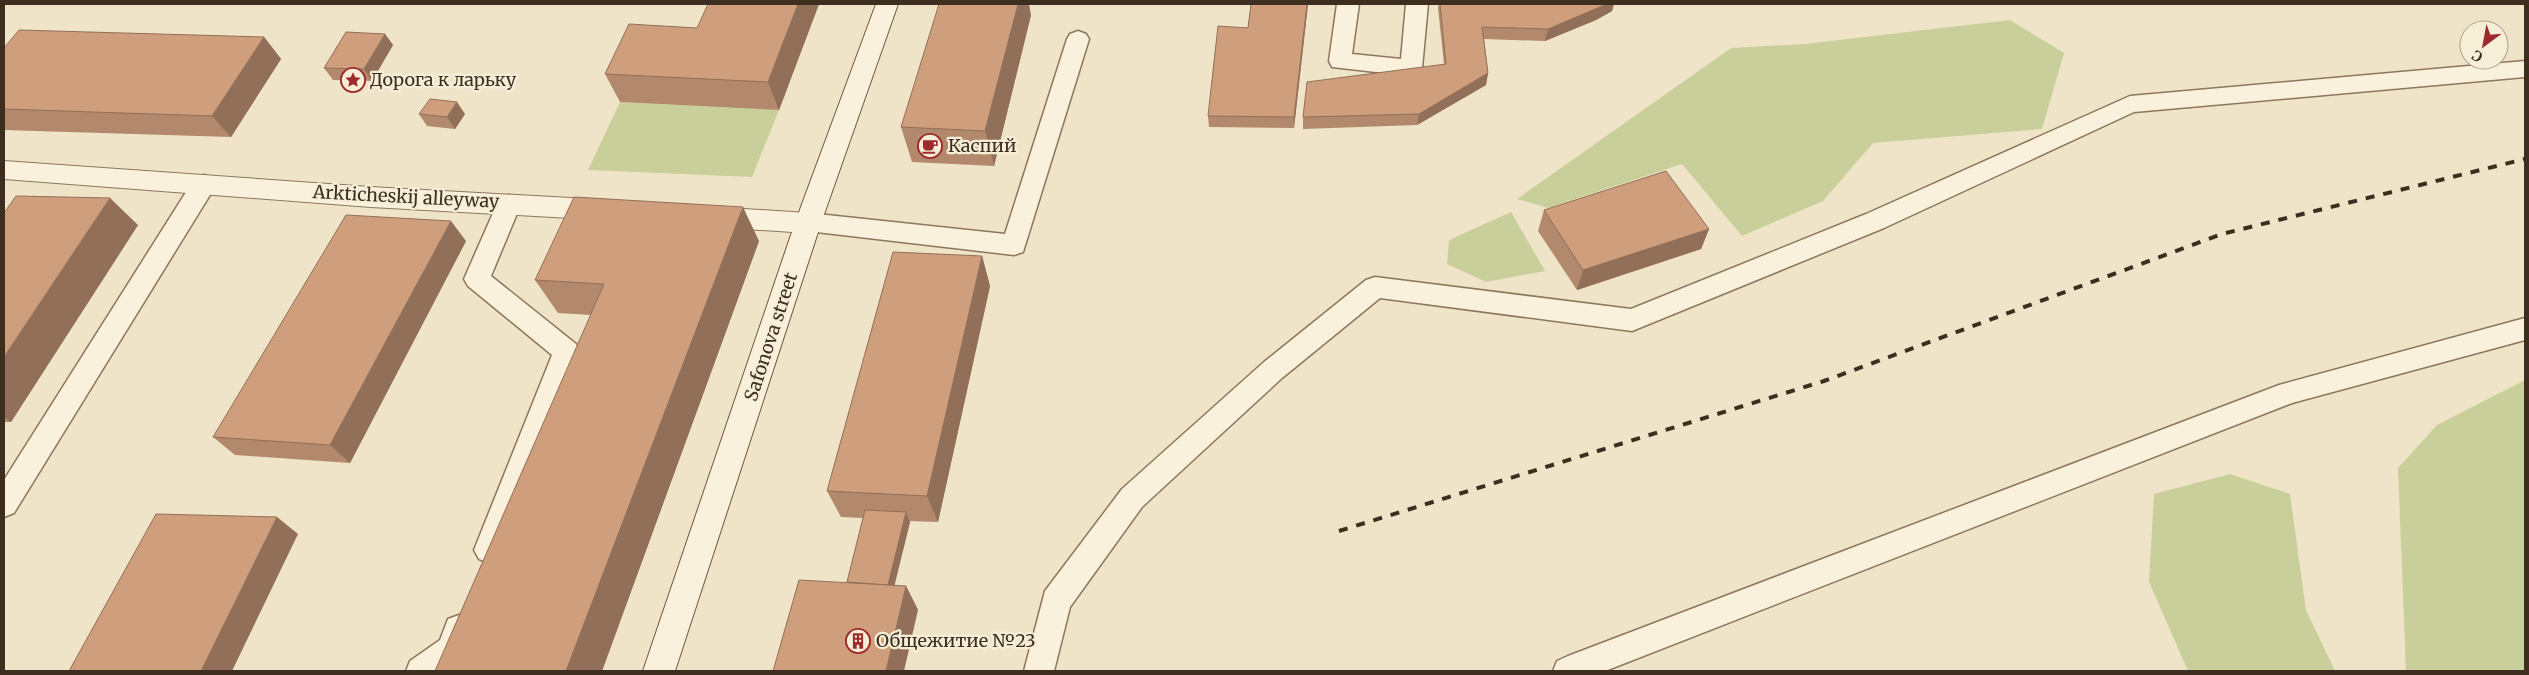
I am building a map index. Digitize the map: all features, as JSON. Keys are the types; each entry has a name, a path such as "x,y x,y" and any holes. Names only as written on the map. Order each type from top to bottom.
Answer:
{"street":[{"name":"Safonova street","path":"659,671 808,224 887,4"},
{"name":"Arkticheskij alleyway","path":"4,170 370,197 628,211"},
{"path":"687,215 808,224"}],"lane":[{"path":"1348,4 1340,61 1411,68 1417,4"},
{"path":"808,224 1014,245 1078,39"},
{"path":"1039,671 1056,601 1132,498 1273,370 1375,287 1632,320 1875,221 2130,104 2525,68"},
{"path":"4,504 204,184"},
{"path":"480,576 567,352 477,279 508,204"},
{"path":"1568,671 2289,393 2525,329"},
{"path":"421,671 450,650 469,603"}],"green space":[{"path":"2010,20 2064,53 2042,129 1873,143 1823,201 1742,236 1682,164 1548,208 1517,199 1731,48 1805,44"},
{"path":"620,102 779,110 752,177 588,170"},
{"path":"1511,212 1545,271 1486,282 1447,264 1449,240"},
{"path":"2525,380 2525,671 2406,671 2398,468 2437,425"},
{"path":"2230,474 2290,494 2306,610 2335,671 2188,671 2149,582 2154,494"}],"building":[{"path":"708,4 798,4 768,82 605,74 629,24 697,28"},
{"path":"939,4 1018,4 985,131 901,127"},
{"path":"1251,4 1307,4 1294,117 1208,116 1218,26 1248,28"},
{"path":"1440,4 1607,4 1548,29 1482,27 1488,73 1419,114 1303,117 1307,82 1446,64"},
{"path":"19,30 264,37 212,116 4,109 4,48"},
{"path":"346,32 385,34 364,69 324,68"},
{"path":"430,99 457,102 447,117 419,114"},
{"path":"1666,171 1709,229 1583,270 1544,210"},
{"path":"16,196 110,198 4,357 4,213"},
{"path":"574,197 743,207 566,671 435,671 604,284 535,280"},
{"path":"346,215 451,221 330,445 213,437"},
{"path":"893,252 982,256 927,496 827,491"},
{"path":"865,510 906,512 888,585 847,582"},
{"path":"156,514 277,517 201,671 69,671"},
{"path":"799,580 906,586 886,671 773,671"}],"railway":[{"path":"1339,531 1824,381 2222,234 2525,159"}],"place":[{"name":"Дорога к ларьку","path":"353,80"},
{"name":"Каспий","path":"930,146"},
{"name":"Общежитие №23","path":"858,641"}]}
